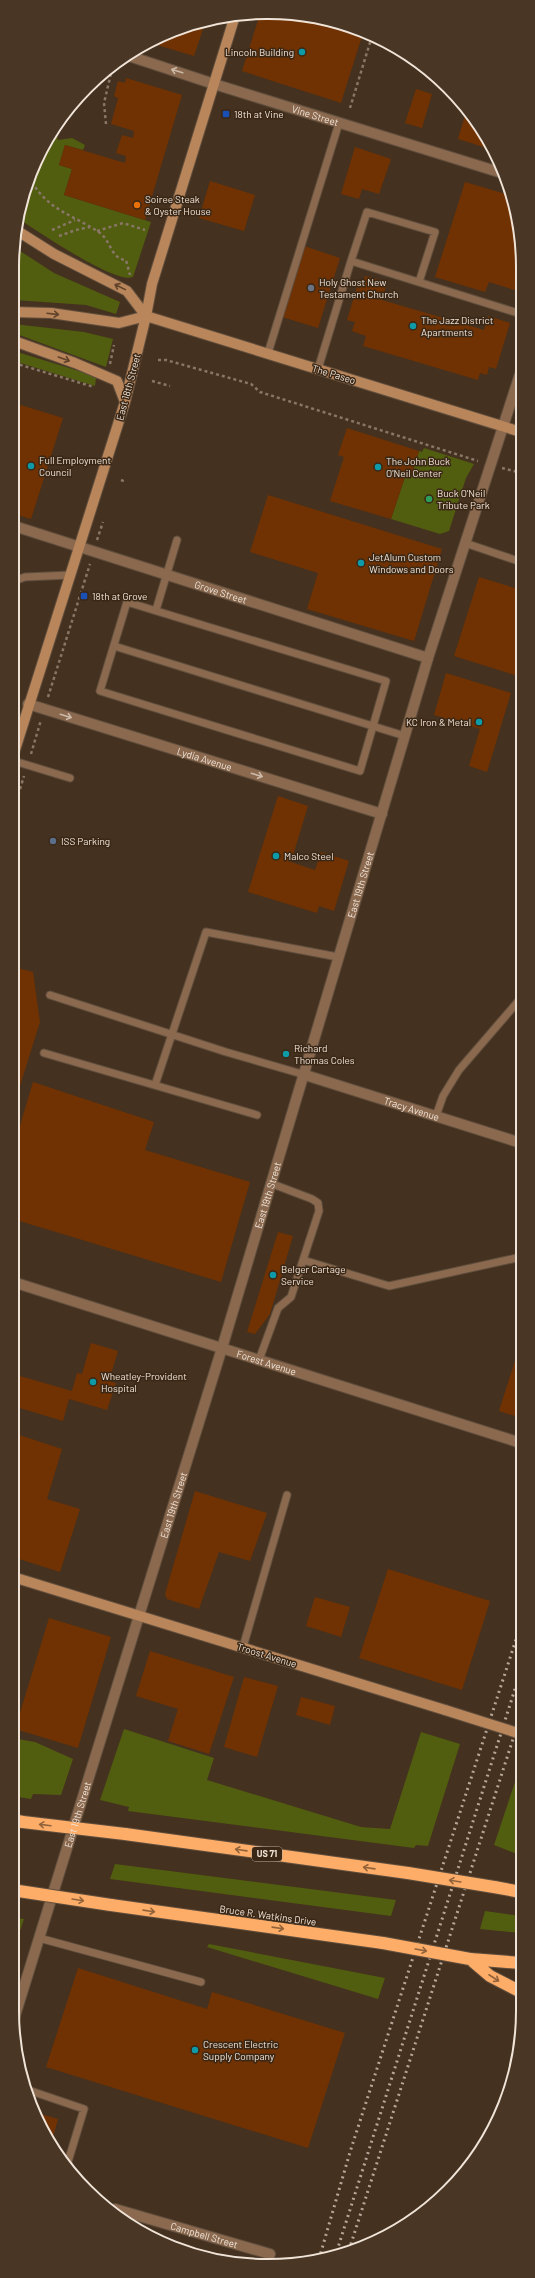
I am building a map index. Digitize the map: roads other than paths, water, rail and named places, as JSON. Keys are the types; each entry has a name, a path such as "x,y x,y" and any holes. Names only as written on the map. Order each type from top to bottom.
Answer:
{"highway":[{"name":"US 71","path":"19,1821 125,1834 408,1873 516,1891"},
{"name":"Bruce R. Watkins Drive","path":"19,1891 383,1943 470,1959 516,1963"},
{"path":"470,1959 490,1976 516,1989"}],"main road":[{"name":"East 18th Street","path":"19,736 126,402 152,284 233,21"},
{"path":"19,312 51,313 119,323 146,316 127,291 54,254 21,233"},
{"name":"The Paseo","path":"146,316 516,431"},
{"path":"19,343 75,363 117,381 126,402"},
{"name":"Troost Avenue","path":"19,1580 516,1732"}],"street":[{"name":"Vine Street","path":"134,58 214,84 497,171"},
{"name":"East 19th Street","path":"19,2003 222,1348 302,1074 428,658 516,387"},
{"name":"Grove Street","path":"19,528 428,658"},
{"name":"Lydia Avenue","path":"28,704 382,814"},
{"name":"Tracy Avenue","path":"302,1074 516,1141"},
{"name":"Forest Avenue","path":"19,1284 516,1441"},
{"name":"Campbell Street","path":"119,2210 270,2254"}],"lane":[{"path":"268,353 339,122"},
{"path":"318,369 366,212 435,232 419,282"},
{"path":"351,261 516,312"},
{"path":"156,610 177,540"},
{"path":"466,543 516,560"},
{"path":"19,579 25,577 71,574"},
{"path":"127,602 386,681 360,771 100,691 114,646 127,602"},
{"path":"114,646 405,736"},
{"path":"19,763 70,778"},
{"path":"155,1085 206,932 338,957"},
{"path":"50,995 172,1033 226,1052 302,1074"},
{"path":"436,1116 443,1096 459,1070 516,1004"},
{"path":"44,1052 257,1115"},
{"path":"259,1360 278,1308 291,1297 319,1211 318,1203 312,1199 270,1183"},
{"path":"303,1260 389,1286 516,1258"},
{"path":"243,1648 287,1495"},
{"path":"39,1938 200,1982"},
{"path":"33,2092 84,2109 69,2160"}],"railway":[{"path":"321,2253 350,2152 516,1639"},
{"path":"337,2249 516,1686"},
{"path":"351,2245 516,1730"}],"place":[{"name":"Lincoln Building","path":"302,52"},
{"name":"18th at Vine","path":"226,114"},
{"name":"Soiree Steak & Oyster House","path":"137,205"},
{"name":"Holy Ghost New Testament Church","path":"311,288"},
{"name":"The Jazz District Apartments","path":"413,326"},
{"name":"Full Employment Council","path":"31,466"},
{"name":"The John Buck O'Neil Center","path":"378,467"},
{"name":"Buck O'Neil Tribute Park","path":"429,499"},
{"name":"JetAlum Custom Windows and Doors","path":"361,563"},
{"name":"18th at Grove","path":"84,596"},
{"name":"KC Iron & Metal","path":"479,722"},
{"name":"ISS Parking","path":"53,841"},
{"name":"Malco Steel","path":"276,856"},
{"name":"Richard Thomas Coles","path":"286,1054"},
{"name":"Belger Cartage Service","path":"273,1275"},
{"name":"Wheatley-Provident Hospital","path":"93,1382"},
{"name":"Crescent Electric Supply Company","path":"195,2050"}]}
